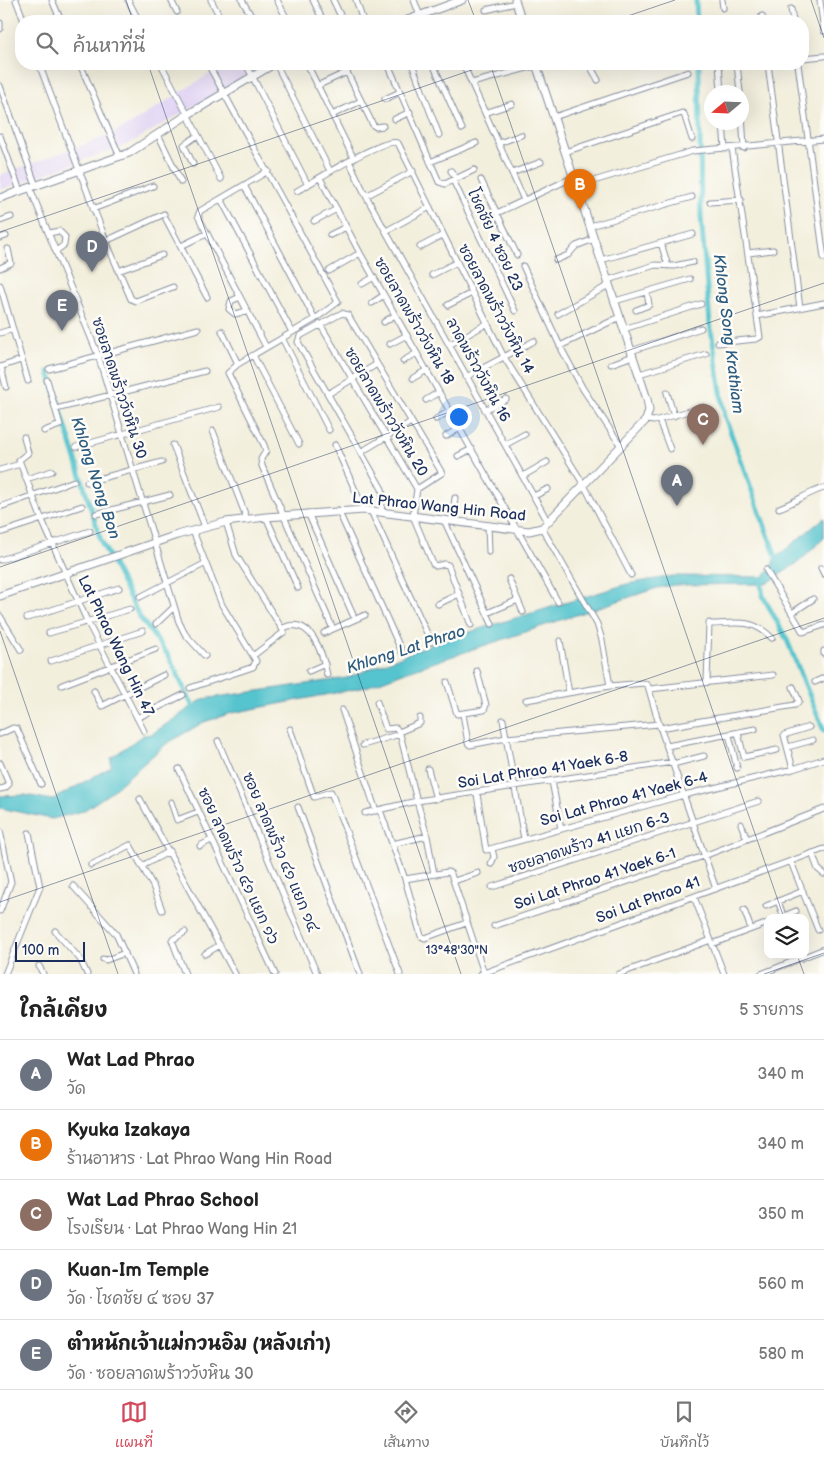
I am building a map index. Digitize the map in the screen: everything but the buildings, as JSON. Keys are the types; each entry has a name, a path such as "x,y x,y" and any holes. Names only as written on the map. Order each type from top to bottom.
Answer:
{"main road":[{"path":"423,15 443,3 462,0"},
{"path":"516,2 520,15"},
{"path":"0,198 120,157 224,92 264,70"},
{"path":"540,70 576,186 639,374 649,410 646,420"},
{"name":"Lat Phrao Wang Hin Road","path":"0,596 66,572 205,527 266,516 338,510 368,510 534,531 542,528 646,420"}],"street":[{"path":"16,0 22,15"},
{"path":"52,0 58,15"},
{"path":"128,0 136,15"},
{"path":"171,0 177,12"},
{"path":"210,0 219,15"},
{"path":"242,0 251,15"},
{"path":"278,0 285,15"},
{"path":"313,0 320,15"},
{"path":"333,0 340,15"},
{"path":"356,0 361,15"},
{"path":"414,0 417,15"},
{"path":"722,0 723,8"},
{"path":"820,1 824,31"},
{"path":"486,10 516,2"},
{"path":"791,9 792,15"},
{"path":"0,23 0,30"},
{"path":"809,57 824,56"},
{"path":"41,70 93,209 118,271 134,301 173,287"},
{"path":"83,70 120,157"},
{"path":"164,70 221,179"},
{"path":"211,70 338,302 315,319 238,364 230,370 228,377 264,445 266,451 261,462 332,629"},
{"path":"249,70 308,185"},
{"path":"278,70 330,171"},
{"name":"ลาดพร้าววังหิน 16","path":"310,70 332,115 366,196 548,522"},
{"path":"391,70 430,162 442,184 474,170"},
{"path":"414,70 439,135"},
{"path":"436,70 462,129"},
{"path":"466,70 524,200"},
{"path":"472,83 517,70"},
{"path":"592,70 598,80"},
{"path":"719,70 720,85"},
{"path":"738,70 739,85"},
{"path":"769,70 800,308"},
{"path":"799,70 824,258"},
{"path":"318,86 347,72 373,125 376,127 382,126"},
{"path":"554,118 688,72"},
{"name":"ซอยลาดพร้าววังหิน 30","path":"0,86 49,233 98,355 174,607 185,634 204,656"},
{"path":"385,100 400,92"},
{"path":"332,115 361,101"},
{"path":"485,113 512,104"},
{"path":"395,119 410,112"},
{"path":"566,152 682,113 684,114 692,140"},
{"path":"724,130 725,149"},
{"path":"743,130 744,148"},
{"path":"158,134 181,182"},
{"path":"193,164 184,145 198,135"},
{"path":"498,143 521,135"},
{"path":"0,136 20,191"},
{"path":"576,186 698,150 744,148 824,140"},
{"name":"ซอยลาดพร้าววังหิน 14","path":"352,160 395,141 413,171 504,357 584,485 630,575"},
{"path":"430,162 476,143"},
{"path":"718,343 758,339 757,316 732,148"},
{"path":"297,191 352,160"},
{"path":"512,173 542,162"},
{"path":"266,347 206,234 199,213 268,171"},
{"path":"366,196 382,184 413,171"},
{"name":"โชคชัย 4 ซอย 23","path":"451,171 515,310"},
{"path":"497,213 574,177"},
{"name":"ซอยลาดพร้าววังหิน 18","path":"320,178 360,253 558,602"},
{"path":"481,180 517,254"},
{"path":"244,185 315,319"},
{"path":"93,209 153,186"},
{"path":"590,226 692,198"},
{"path":"221,199 292,332"},
{"path":"710,202 741,200"},
{"path":"386,231 430,207"},
{"path":"314,221 337,209"},
{"path":"106,241 165,216 207,297"},
{"path":"0,221 11,217"},
{"path":"330,235 346,227"},
{"path":"49,233 59,231 65,237 64,245 56,251"},
{"path":"181,246 206,234"},
{"path":"601,260 693,234"},
{"path":"420,247 443,235"},
{"path":"556,260 568,255 576,246 594,239"},
{"path":"661,243 668,266"},
{"path":"0,268 11,263 8,249"},
{"path":"748,253 773,250"},
{"path":"329,271 360,253"},
{"path":"118,271 162,255"},
{"path":"432,275 457,262"},
{"path":"558,314 608,282 655,265 668,266 693,262"},
{"path":"522,266 561,348 583,388 621,446"},
{"path":"362,284 374,277"},
{"path":"615,301 690,279"},
{"path":"0,285 2,301 28,382"},
{"path":"636,310 648,305 647,292"},
{"path":"448,305 472,293"},
{"path":"372,303 384,295"},
{"path":"240,297 231,301 229,309 235,314 247,311"},
{"path":"757,316 824,303"},
{"path":"624,329 701,304"},
{"path":"381,512 382,489 298,339 320,324 345,312 378,364 442,474 417,489"},
{"path":"384,322 395,315"},
{"path":"561,348 620,317"},
{"path":"449,345 488,323"},
{"name":"ซอยลาดพร้าววังหิน 20","path":"320,324 417,489 413,516"},
{"path":"611,364 701,328"},
{"path":"0,333 12,329"},
{"path":"49,369 198,329"},
{"path":"222,332 238,364"},
{"path":"390,344 407,335"},
{"path":"282,338 329,430"},
{"path":"466,377 534,341"},
{"path":"402,361 417,353"},
{"path":"253,354 299,444"},
{"path":"639,374 706,354"},
{"path":"6,387 0,367 21,360"},
{"path":"328,394 378,364"},
{"path":"413,378 427,370"},
{"path":"60,408 205,371"},
{"path":"44,431 60,425 60,408 47,380"},
{"path":"426,400 440,392"},
{"path":"667,393 674,416"},
{"path":"486,410 506,399"},
{"path":"76,447 219,407"},
{"path":"646,420 659,420 703,407"},
{"path":"436,419 450,411"},
{"path":"659,420 670,448"},
{"path":"362,452 411,422"},
{"path":"446,436 460,428"},
{"path":"213,431 247,519"},
{"path":"505,445 525,434"},
{"path":"0,470 20,464 20,458 28,453 24,437"},
{"path":"172,445 205,527"},
{"path":"335,445 431,642"},
{"path":"458,456 472,448"},
{"path":"87,482 162,462"},
{"path":"523,476 548,462"},
{"name":"Lat Phrao Wang Hin 47","path":"20,464 42,520 88,623 123,694 144,731"},
{"path":"26,480 52,471"},
{"path":"0,506 74,481"},
{"path":"534,496 548,488"},
{"path":"779,508 800,500 808,492 824,488"},
{"path":"96,514 170,495"},
{"path":"452,521 455,498"},
{"path":"0,533 82,506"},
{"path":"338,510 402,652"},
{"path":"307,513 352,615"},
{"path":"266,516 298,588"},
{"path":"413,516 433,564 436,566 448,565 471,625"},
{"path":"444,520 492,624"},
{"path":"226,522 236,555 283,628 283,634 254,655"},
{"path":"488,526 488,552"},
{"path":"542,528 597,624 602,640 610,686"},
{"path":"0,560 90,531"},
{"path":"190,688 253,667 256,661 222,605 204,564 193,531"},
{"path":"140,597 204,564"},
{"path":"821,568 824,574"},
{"path":"766,570 803,632 824,625"},
{"path":"509,579 523,612"},
{"path":"27,618 119,588"},
{"path":"438,604 459,594"},
{"path":"792,613 813,599"},
{"path":"487,613 518,600"},
{"path":"156,624 174,607"},
{"path":"49,633 130,609"},
{"path":"0,616 21,650"},
{"path":"324,633 365,616"},
{"path":"707,682 709,624 752,623 761,627 772,638"},
{"path":"283,628 293,624 304,627 314,638 325,664 327,675"},
{"path":"51,661 144,630"},
{"path":"560,641 569,693"},
{"path":"62,685 156,648"},
{"path":"309,671 325,664"},
{"path":"447,682 455,712 463,714 486,708 477,671"},
{"path":"94,691 102,706 164,675"},
{"path":"650,689 774,675"},
{"path":"815,682 824,678"},
{"path":"526,700 610,686 644,683 650,689 660,726 716,889"},
{"path":"463,714 469,745 506,738 660,726 795,705 799,701 793,687"},
{"path":"137,718 183,695"},
{"path":"377,702 386,729 396,728 399,733 427,836 434,874"},
{"path":"342,710 378,811 392,844 423,937 466,923"},
{"path":"363,745 399,733 420,723 420,718"},
{"path":"504,720 524,839"},
{"path":"0,734 13,728 17,729 41,784"},
{"path":"793,769 784,735 809,728"},
{"path":"290,729 314,797 331,792 400,974"},
{"path":"667,746 755,730"},
{"path":"738,733 744,757 776,750"},
{"path":"729,735 737,768"},
{"path":"788,747 813,740"},
{"name":"ซอย ลาดพร้าว ๔๑ แยก ๑๔","path":"218,741 318,974"},
{"name":"Soi Lat Phrao 41 Yaek 6-8","path":"365,813 417,801 477,794 673,763 704,756"},
{"name":"Soi Lat Phrao 41 Yaek 6-4","path":"492,848 684,795 793,769 824,759"},
{"path":"0,763 9,784 5,788 0,789"},
{"name":"ซอย ลาดพร้าว ๔๑ แยก ๑๖","path":"179,769 275,974"},
{"path":"428,769 436,799"},
{"path":"552,781 561,829"},
{"path":"477,794 485,849 492,848 494,857 492,864"},
{"path":"140,799 170,851 235,974"},
{"path":"171,802 177,820 198,812"},
{"name":"ซอยลาดพร้าว 41 แยก 6-3","path":"492,887 620,848 693,822 760,802"},
{"path":"298,808 360,974"},
{"name":"Soi Lat Phrao 41 Yaek 6-1","path":"494,926 704,856 824,810"},
{"path":"741,824 747,839"},
{"path":"0,831 11,882 0,912"},
{"path":"6,974 40,887 29,833"},
{"path":"392,844 427,836"},
{"path":"200,846 211,840"},
{"path":"92,865 129,844 153,886 162,910"},
{"name":"Soi Lat Phrao 41","path":"483,974 824,849"},
{"path":"142,866 170,851"},
{"path":"812,853 818,869 824,873"},
{"path":"791,862 818,930"},
{"path":"404,879 448,872 454,881 483,974"},
{"path":"454,881 478,873"},
{"path":"73,886 116,934 134,974"},
{"path":"766,906 803,891"},
{"path":"555,892 559,905"},
{"path":"694,897 724,974"},
{"path":"778,901 783,914"},
{"path":"744,910 751,929"},
{"path":"790,914 796,911"},
{"path":"619,974 764,924"},
{"path":"55,931 80,959 87,974"},
{"path":"185,932 172,940 185,974"},
{"path":"205,954 220,945"},
{"path":"762,974 824,949"},
{"path":"102,959 106,960 125,952"},
{"path":"39,966 43,974"}],"shaded area":[{"path":"216,70 256,70 129,144 0,190 0,175 104,137 129,125"}],"water":[{"path":"824,518 824,538 799,562 766,584 674,585 657,588 408,671 366,687 232,713 204,722 166,744 110,793 83,811 52,819 0,808 0,796 25,795 52,800 111,767 111,758 143,735 152,734 203,699 347,678 437,642 627,584 673,576 763,577 771,569 774,559"}],"waterway":[{"name":"Khlong Song Krathiam","path":"696,0 697,15"},
{"name":"Khlong Song Krathiam","path":"699,70 701,216 710,323 725,417 778,562"},
{"name":"Khlong Nong Bon","path":"49,372 101,541 139,616 168,655 195,711"},
{"path":"760,579 763,596 787,640 824,731"}],"place":[{"name":"Kyuka Izakaya","path":"580,210"},
{"name":"Kuan-Im Temple","path":"92,272"},
{"name":"ตำหนักเจ้าแม่กวนอิม (หลังเก่า)","path":"62,331"},
{"name":"Wat Lad Phrao School","path":"703,445"},
{"name":"Wat Lad Phrao","path":"677,506"}],"water label":[{"name":"Khlong Lat Phrao","path":"406,650"}]}
